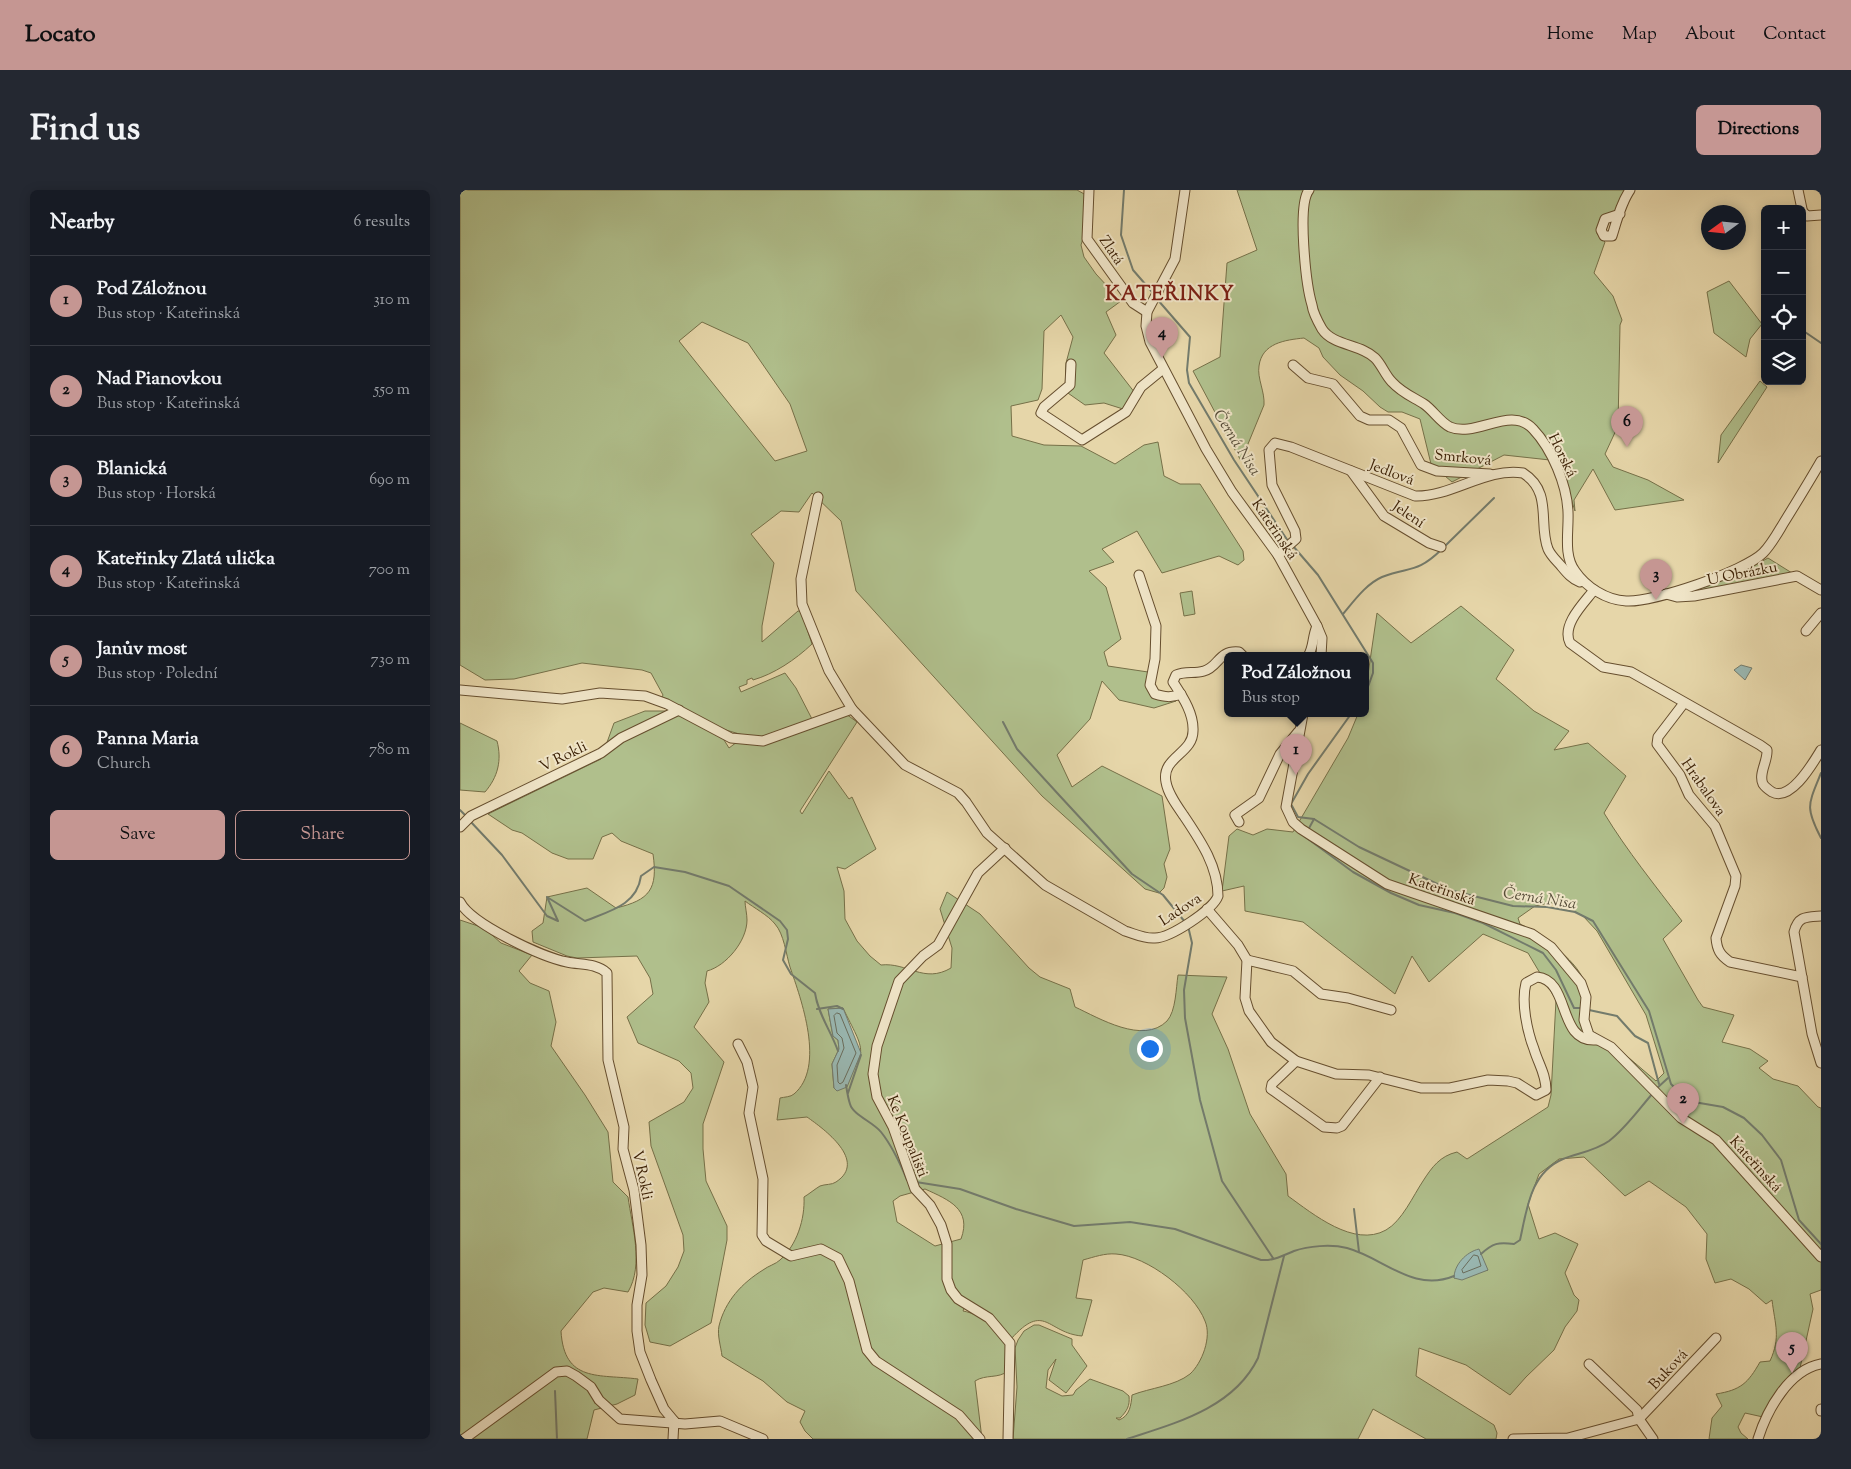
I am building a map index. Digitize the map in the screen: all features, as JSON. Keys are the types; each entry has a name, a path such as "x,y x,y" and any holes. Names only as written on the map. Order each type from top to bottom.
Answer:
{"street":[{"name":"Zlatá","path":"1089,190 1087,239 1133,303 1147,312"},
{"name":"Kateřinská","path":"1185,190 1174,259 1151,302 1147,312 1146,326 1162,369 1210,457 1232,492 1282,552 1322,638 1321,652"},
{"name":"Horská","path":"1309,190 1306,194 1303,215 1305,266 1312,307 1323,331 1332,338 1374,357 1390,381 1404,393 1425,405 1452,427 1464,429 1520,420 1534,429 1553,461 1567,501 1570,560 1575,571 1586,584 1604,596 1627,601 1666,594 1736,569 1757,559 1768,548 1821,461"},
{"path":"1620,214 1624,199 1630,190"},
{"path":"1798,190 1801,205"},
{"path":"1806,215 1821,215"},
{"path":"1071,364 1070,385 1044,407 1041,413 1082,440 1126,412 1141,387 1162,369"},
{"name":"Smrková","path":"1293,365 1308,378 1333,384 1360,416 1368,420 1389,420 1401,428 1421,465 1437,471 1498,475"},
{"name":"Jedlová","path":"1282,552 1296,540 1295,532 1272,485 1269,450 1275,443 1291,447 1408,493 1422,496 1498,475 1516,472 1523,473 1530,479 1540,494 1545,513 1546,537 1549,551 1568,574 1586,584"},
{"name":"Jelení","path":"1351,471 1384,516 1430,544 1441,547"},
{"name":"Ladova","path":"818,497 801,579 802,604 829,671 852,709 905,765 958,793 987,833 1055,892 1125,930 1154,938 1172,934 1207,909 1218,896 1214,872 1207,852 1173,798 1165,779 1167,766 1186,748 1194,732 1191,715 1173,682 1176,675 1185,672 1203,672 1224,655"},
{"path":"1139,574 1156,626 1155,659 1150,685 1155,694 1171,698 1181,694"},
{"name":"U Obrázku","path":"1666,594 1677,597 1694,596 1797,576 1821,590"},
{"path":"1594,590 1578,611 1568,630 1570,643 1603,667 1631,672 1767,750 1768,757 1762,777 1764,785 1776,794 1790,789 1805,774 1821,750"},
{"path":"1806,631 1821,613"},
{"path":"1311,652 1313,649 1313,634 1317,626"},
{"path":"460,690 562,699 600,693 645,696 679,710 732,738 748,741 763,741 852,709"},
{"name":"Hrabalova","path":"1684,703 1658,737 1657,744 1680,775 1689,795 1715,826 1736,876 1735,886 1716,938 1716,946 1721,956 1730,962 1802,977"},
{"name":"V Rokli","path":"465,822 601,752 621,738 679,710"},
{"name":"Kateřinská","path":"1302,717 1286,807 1293,822 1323,845 1387,884 1532,934 1551,947 1581,983 1586,998 1584,1020 1586,1028 1596,1040 1612,1047 1681,1118 1716,1140 1821,1257"},
{"path":"1239,822 1235,815 1259,798 1280,754 1298,732"},
{"name":"Ke Koupališti","path":"1005,848 978,873 938,945 923,956 899,981 877,1046 873,1074 882,1109 893,1127 912,1182 930,1205 941,1225 947,1244 947,1279 951,1290 958,1299 989,1318 1010,1343 1008,1439"},
{"name":"V Rokli","path":"460,902 464,911 504,938 565,962 601,967 607,973 608,1060 624,1127 623,1149 634,1190 641,1245 642,1275 637,1305 636,1331 640,1352 651,1380 664,1409 674,1421"},
{"path":"1207,909 1238,945 1247,960 1245,998 1249,1011 1271,1042 1296,1062 1336,1074 1380,1077 1421,1088 1450,1088 1488,1080 1517,1083 1536,1095 1541,1094 1546,1090 1545,1075 1530,1039 1524,992 1526,983 1537,977 1550,981 1554,985 1564,1012 1578,1034 1587,1040 1596,1040"},
{"path":"1821,916 1803,917 1796,922 1795,942 1812,1034 1821,1063"},
{"path":"1247,960 1293,971 1321,994 1348,998 1390,1010"},
{"path":"738,1044 747,1062 753,1087 749,1113 764,1179 762,1235 766,1242 791,1256 821,1249 838,1258 849,1282 868,1350 876,1361 959,1416 980,1439"},
{"path":"1296,1062 1272,1084 1270,1089 1324,1128 1342,1126 1380,1077"},
{"name":"Buková","path":"1640,1419 1716,1338"},
{"path":"1589,1364 1637,1410 1640,1419 1653,1439"},
{"path":"1758,1439 1765,1420 1781,1394 1798,1374 1812,1366 1821,1364"},
{"path":"464,1439 556,1372 567,1372 576,1376 591,1388 599,1400 620,1419 674,1421 685,1424 720,1421 763,1439"},
{"path":"1513,1439 1568,1438 1640,1419"},
{"path":"673,1439 674,1421"}],"green space":[{"path":"460,190 1077,190 1086,195 1084,235 1081,245 1084,257 1096,274 1121,301 1106,312 1116,335 1104,353 1135,393 1123,409 1104,403 1085,405 1065,391 1066,363 1073,337 1061,315 1044,331 1042,389 1038,400 1011,406 1012,436 1044,445 1081,446 1115,464 1144,445 1158,442 1164,476 1180,484 1200,484 1243,551 1244,560 1238,565 1219,556 1162,573 1137,531 1102,549 1114,562 1089,571 1106,587 1121,639 1104,652 1108,666 1148,672 1147,685 1150,694 1176,701 1154,708 1119,700 1102,681 1090,719 1057,755 1072,787 1102,766 1162,796 1170,849 1164,864 1167,877 1164,888 1159,893 1145,889 1042,796 856,591 841,521 812,493 799,512 781,511 751,534 774,563 762,626 762,642 798,611 801,611 812,644 784,666 769,674 753,680 752,678 747,680 747,684 739,687 741,692 785,673 796,688 812,719 756,739 716,727 729,748 737,742 764,743 846,714 857,722 800,811 802,814 829,771 849,799 852,797 876,849 845,869 837,867 844,891 845,919 857,941 881,965 899,966 932,974 951,968 952,948 940,909 947,892 980,914 1029,968 1040,977 1070,989 1075,1007 1108,1023 1121,1027 1146,1030 1157,1028 1167,1021 1174,1005 1178,975 1227,977 1212,1014 1228,1049 1250,1114 1286,1174 1288,1196 1334,1226 1361,1235 1374,1234 1386,1230 1397,1221 1430,1171 1441,1159 1457,1152 1467,1159 1548,1107 1551,1095 1556,1000 1528,953 1483,934 1429,982 1412,956 1395,994 1303,922 1245,911 1244,886 1222,891 1229,836 1237,829 1253,835 1267,829 1293,832 1348,738 1357,717 1369,717 1369,668 1377,613 1411,643 1461,606 1514,650 1496,679 1534,711 1569,731 1554,750 1588,743 1626,776 1604,813 1682,921 1663,939 1698,1000 1703,1007 1734,1015 1722,1042 1750,1049 1768,1061 1759,1068 1773,1079 1798,1086 1821,1108 1821,1290 1810,1294 1813,1309 1800,1368 1763,1417 1745,1413 1738,1427 1741,1433 1748,1439 1709,1439 1712,1418 1722,1406 1716,1394 1738,1388 1752,1375 1760,1362 1770,1361 1776,1338 1772,1300 1766,1304 1749,1289 1731,1279 1715,1283 1706,1259 1707,1234 1686,1207 1649,1181 1625,1196 1584,1157 1559,1159 1539,1174 1528,1204 1539,1239 1555,1233 1578,1244 1565,1273 1574,1295 1579,1300 1577,1311 1565,1327 1554,1350 1510,1395 1466,1365 1419,1348 1416,1376 1494,1425 1497,1433 1496,1439 1426,1439 1373,1409 1358,1439 1013,1439 1017,1387 1015,1348 1024,1331 1034,1325 1039,1325 1072,1339 1072,1345 1087,1366 1066,1393 1049,1380 1056,1359 1048,1370 1046,1388 1062,1396 1073,1395 1076,1390 1090,1379 1123,1391 1129,1396 1129,1403 1128,1408 1120,1418 1116,1418 1119,1420 1128,1413 1132,1395 1184,1378 1190,1374 1202,1357 1205,1349 1207,1327 1191,1299 1168,1277 1155,1268 1128,1256 1112,1254 1083,1260 1076,1298 1092,1300 1082,1336 1070,1334 1046,1322 1039,1321 1032,1322 1022,1328 1011,1339 967,1302 963,1311 977,1316 997,1330 1006,1344 1008,1353 1008,1371 1000,1375 975,1381 982,1439 813,1439 800,1422 805,1411 787,1402 763,1381 722,1356 718,1333 725,1309 735,1294 755,1275 778,1261 791,1247 799,1231 804,1197 820,1186 836,1182 845,1174 847,1165 845,1155 840,1146 823,1129 807,1117 777,1120 780,1098 793,1095 803,1082 808,1067 810,1050 805,1014 783,939 778,928 769,918 745,901 746,928 739,944 721,964 707,971 705,983 709,1002 694,1027 724,1062 703,1124 703,1149 706,1181 727,1226 727,1240 711,1323 670,1346 650,1342 645,1325 646,1303 666,1286 678,1267 684,1251 683,1235 651,1146 649,1122 684,1102 693,1088 691,1073 679,1061 638,1043 627,1017 653,994 650,978 637,956 577,958 567,956 533,942 532,931 543,923 547,897 587,888 616,908 628,905 644,897 649,891 654,876 653,854 621,841 612,833 602,837 593,859 568,859 552,853 488,814 601,759 614,723 645,711 682,711 661,699 663,695 651,673 642,670 582,663 514,679 485,680 460,665","holes":["702,322 748,343 790,404 807,451 775,461 679,341","1560,903 1583,916 1597,931 1646,1015 1664,1073 1656,1081 1615,1046 1589,1029 1585,986 1579,972 1556,948 1520,924 1518,918 1535,906","843,1008 856,1034 861,1051 854,1066 834,1088 832,1064 839,1049 838,1040 833,1036 828,1009","925,1189 950,1202 961,1213 964,1229 961,1239 935,1246 897,1222 893,1201 900,1196","1458,1266 1488,1270 1454,1278"]},
{"path":"1237,190 1626,190 1617,209 1602,220 1597,234 1605,242 1594,273 1613,296 1622,320 1620,325 1618,426 1605,454 1613,467 1648,480 1684,500 1615,510 1593,469 1574,500 1575,511 1559,461 1504,455 1452,482 1431,464 1420,419 1402,412 1388,412 1380,407 1363,391 1340,375 1323,357 1319,348 1304,338 1276,344 1265,352 1261,358 1259,371 1264,405 1241,461 1193,371 1220,357 1227,263 1257,250"},
{"path":"1729,281 1761,323 1750,339 1746,357 1714,333 1707,292"},
{"path":"1760,381 1761,385 1767,387 1718,463 1721,435"},
{"path":"1768,558 1792,573 1676,596 1737,575"},
{"path":"1192,591 1195,614 1184,616 1180,593"},
{"path":"460,723 497,741 498,768 485,792 460,790"},
{"path":"460,920 484,928 501,943 532,955 519,971 530,983 549,991 556,1022 551,1046 608,1132 613,1182 628,1197 636,1245 636,1258 633,1281 628,1292 604,1288 593,1292 561,1331 564,1348 569,1360 576,1368 586,1373 597,1375 638,1379 635,1395 617,1404 594,1410 587,1439 460,1439"}],"water":[{"path":"1741,665 1752,668 1745,680 1734,670"},
{"path":"843,1008 861,1053 847,1087 837,1091 834,1088 832,1064 839,1049 838,1040 833,1036 828,1009"},
{"path":"1479,1249 1488,1270 1462,1280 1454,1278 1458,1264 1465,1256"}],"waterway":[{"name":"Černá Nisa","path":"1124,190 1121,235 1133,270 1153,293"},
{"name":"Černá Nisa","path":"1157,299 1190,337 1187,370 1189,383 1234,460 1288,541"},
{"path":"1806,333 1821,343"},
{"path":"1444,547 1494,498"},
{"name":"Černá Nisa","path":"1293,546 1318,575 1366,652"},
{"path":"1343,614 1361,593 1376,580 1419,566 1441,550"},
{"name":"Černá Nisa","path":"1369,657 1373,663 1373,673 1369,684"},
{"name":"Černá Nisa","path":"1349,717 1308,774 1291,804 1298,817 1314,819 1359,847 1450,890 1513,906 1547,907 1575,912 1593,921 1649,1011 1671,1084 1688,1101 1723,1107 1744,1118 1762,1135 1781,1160 1799,1220 1821,1244"},
{"path":"1003,722 1017,749 1132,874 1163,895 1185,922"},
{"path":"1821,773 1813,792 1810,806 1812,819 1821,838"},
{"path":"460,810 467,817"},
{"path":"1308,830 1314,819"},
{"path":"470,821 502,855 547,916 558,921 547,897 585,921 621,906 634,894 641,876 654,867 685,872 729,886 780,921 787,930 788,939 783,960 791,974 815,993 819,1008 838,1051"},
{"path":"1304,836 1353,872 1391,893 1419,905 1455,913 1483,923 1543,953 1556,970 1574,1008 1582,1008"},
{"path":"1188,926 1192,943 1184,990 1185,1018 1200,1100 1222,1181 1273,1258"},
{"path":"817,1009 837,1006 843,1009"},
{"path":"1589,1010 1617,1016 1635,1036 1648,1043 1659,1084"},
{"path":"848,1093 861,1055"},
{"path":"1656,1089 1668,1078"},
{"path":"846,1085 852,1108 881,1132 893,1149 907,1180"},
{"path":"1481,1254 1496,1244 1514,1244 1520,1240 1528,1204 1543,1173 1563,1159 1592,1150 1609,1141 1627,1124 1653,1093"},
{"path":"916,1182 960,1189 1016,1209 1074,1226 1130,1222 1175,1229 1261,1260 1274,1259 1306,1248 1334,1246 1361,1253 1412,1277 1425,1280 1439,1280 1454,1276"},
{"path":"1354,1209 1359,1252"},
{"path":"1127,1439 1184,1420 1202,1411 1234,1390 1247,1375 1258,1358 1284,1256"},
{"path":"555,1391 557,1439"}],"place":[{"name":"Kateřinky Zlatá ulička","path":"1162,358"},
{"name":"Panna Maria","path":"1627,447"},
{"name":"Blanická","path":"1656,600"},
{"name":"Pod Záložnou","path":"1296,775"},
{"name":"Nad Pianovkou","path":"1683,1124"},
{"name":"Janův most","path":"1792,1373"}],"district":[{"name":"KATEŘINKY","path":"1170,293"}]}
